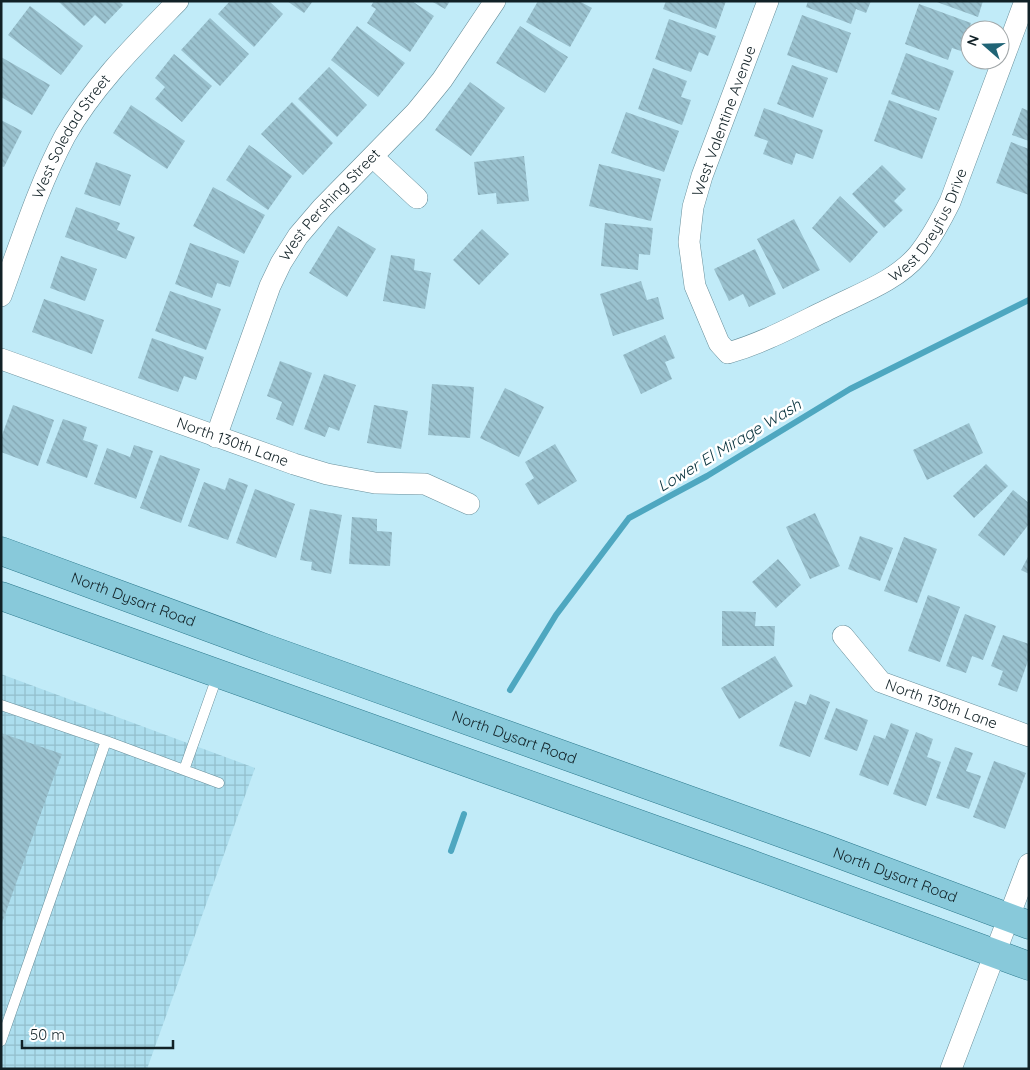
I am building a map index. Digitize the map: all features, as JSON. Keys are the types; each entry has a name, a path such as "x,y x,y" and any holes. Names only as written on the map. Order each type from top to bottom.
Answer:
{"main road":[{"name":"North Dysart Road","path":"1,551 262,647 823,848 1019,921"},
{"path":"1,596 748,863 1029,966"}],"street":[{"name":"West Soledad Street","path":"1,296 37,198 66,135 100,86 130,50 178,1"},
{"name":"West Pershing Street","path":"216,437 270,286 281,263 298,236 322,208 416,112 442,80 495,1"},
{"name":"West Valentine Avenue","path":"728,353 719,343 695,286 689,242 693,207 702,176 768,1"},
{"name":"West Dreyfus Drive","path":"728,353 754,346 876,285 898,273 918,255 935,231 950,202 1025,1"},
{"path":"373,157 417,198"},
{"name":"North 130th Lane","path":"1,359 216,437 327,474 375,483 425,484 469,504"},
{"name":"North 130th Lane","path":"843,636 881,682 1029,736"},
{"path":"951,1069 996,954 1019,921 1029,864"}],"lane":[{"path":"184,770 218,674"},
{"path":"1,705 106,741 218,783"},
{"path":"1,1041 106,741"}],"shaded area":[{"path":"1,674 255,768 147,1069 1,1069"}],"building":[{"path":"60,1 119,1 123,5 105,24 95,15 84,26"},
{"path":"230,1 269,1 283,14 254,47 218,14"},
{"path":"287,1 313,1 304,13"},
{"path":"374,1 412,1 434,16 410,52 367,23 376,9 371,6"},
{"path":"431,1 450,1 445,9"},
{"path":"538,1 579,1 592,8 570,47 526,22"},
{"path":"666,1 726,1 716,29 663,9"},
{"path":"808,1 871,1 866,13 856,9 851,24 806,7"},
{"path":"934,1 983,1 978,17"},
{"path":"919,4 963,20 960,20 960,51 952,48 948,60 905,44"},
{"path":"30,6 83,46 61,75 8,35"},
{"path":"802,15 851,33 837,73 787,55"},
{"path":"210,18 249,54 220,86 181,50"},
{"path":"669,19 716,36 708,56 699,52 691,72 655,59"},
{"path":"357,26 405,63 378,97 331,60"},
{"path":"520,26 568,57 545,93 496,63"},
{"path":"906,53 954,71 939,111 891,94"},
{"path":"174,54 212,86 182,122 155,99 165,87 155,78"},
{"path":"1,57 50,85 32,115 1,97"},
{"path":"792,65 828,78 813,118 777,104"},
{"path":"329,67 367,105 337,137 298,99"},
{"path":"653,68 687,81 681,97 691,100 682,125 638,109"},
{"path":"470,82 505,108 471,156 435,130"},
{"path":"889,100 937,118 922,159 874,141"},
{"path":"292,102 333,143 303,175 261,134"},
{"path":"131,105 185,141 167,169 113,133"},
{"path":"764,108 823,130 813,159 796,153 792,165 763,154 768,141 754,136"},
{"path":"1022,108 1029,111 1029,141 1012,135"},
{"path":"626,112 679,131 664,172 611,153"},
{"path":"1,120 22,131 4,167 1,166"},
{"path":"1011,142 1029,149 1029,195 996,183"},
{"path":"249,145 292,176 268,210 226,180"},
{"path":"524,156 529,201 497,204 496,193 478,195 474,162"},
{"path":"96,162 131,175 120,206 84,194"},
{"path":"599,164 661,179 651,221 589,206"},
{"path":"882,165 906,189 894,201 903,210 884,228 852,194"},
{"path":"213,187 265,215 244,254 193,226"},
{"path":"840,196 878,232 850,263 812,228"},
{"path":"76,207 120,223 117,230 135,237 126,259 65,237"},
{"path":"794,219 820,270 783,289 757,239"},
{"path":"605,223 653,228 650,255 639,254 638,270 601,266"},
{"path":"338,226 376,249 347,297 309,273"},
{"path":"482,229 509,254 479,285 453,260"},
{"path":"190,243 239,261 230,287 217,283 212,298 175,284"},
{"path":"755,249 776,294 749,307 743,294 729,301 714,269"},
{"path":"391,255 415,259 414,270 431,273 425,309 383,301"},
{"path":"61,256 97,269 85,301 50,288"},
{"path":"641,281 647,300 658,297 664,319 613,336 600,294"},
{"path":"170,291 221,309 206,350 155,331"},
{"path":"44,299 104,320 92,354 32,332"},
{"path":"665,335 675,358 665,362 672,379 641,394 623,355"},
{"path":"152,338 204,357 196,380 184,376 178,392 138,378"},
{"path":"280,361 312,373 293,426 276,419 282,402 267,396"},
{"path":"324,374 356,385 339,431 329,427 325,437 304,429"},
{"path":"432,384 474,387 470,438 428,435"},
{"path":"505,388 544,407 519,457 480,438"},
{"path":"13,405 54,420 38,466 1,452 1,438"},
{"path":"374,405 408,411 401,449 367,443"},
{"path":"63,419 87,427 83,440 98,445 87,478 46,463"},
{"path":"969,423 983,453 927,480 913,450"},
{"path":"555,444 577,481 538,505 525,484 534,478 525,462"},
{"path":"134,445 153,451 136,499 94,484 107,448 130,457"},
{"path":"160,455 200,469 181,523 140,508"},
{"path":"986,464 1008,486 974,518 953,496"},
{"path":"229,478 248,485 228,540 188,526 204,482 225,490"},
{"path":"255,489 295,504 276,558 236,543"},
{"path":"1013,490 1029,503 1029,524 1004,556 978,535"},
{"path":"310,509 342,515 331,574 311,570 312,562 300,560"},
{"path":"815,513 840,566 810,579 786,527"},
{"path":"352,517 377,519 377,531 392,532 390,566 349,564"},
{"path":"860,536 893,548 880,581 848,569"},
{"path":"904,537 937,549 917,603 884,591"},
{"path":"1029,555 1029,574 1021,570"},
{"path":"778,559 801,585 776,608 752,582"},
{"path":"928,595 960,607 940,662 908,651"},
{"path":"722,611 756,612 755,626 775,626 774,646 722,646"},
{"path":"965,614 996,626 983,660 972,656 966,673 946,666"},
{"path":"1003,635 1029,644 1029,658 1017,692 998,685 1003,671 991,666"},
{"path":"775,656 793,686 739,719 721,688"},
{"path":"810,694 830,702 810,757 779,746 795,701 806,705"},
{"path":"836,708 868,720 857,751 824,739"},
{"path":"891,723 909,730 888,786 859,775 874,735 885,739"},
{"path":"916,732 933,739 927,757 941,762 926,806 893,794"},
{"path":"1,733 62,754 2,923 1,922"},
{"path":"955,747 973,753 966,771 981,776 969,809 936,798"},
{"path":"994,761 1026,773 1005,829 973,817"}],"waterway":[{"name":"Lower El Mirage Wash","path":"510,690 556,615 629,518 707,476 850,389 1029,300"},
{"path":"451,851 464,814"}]}
